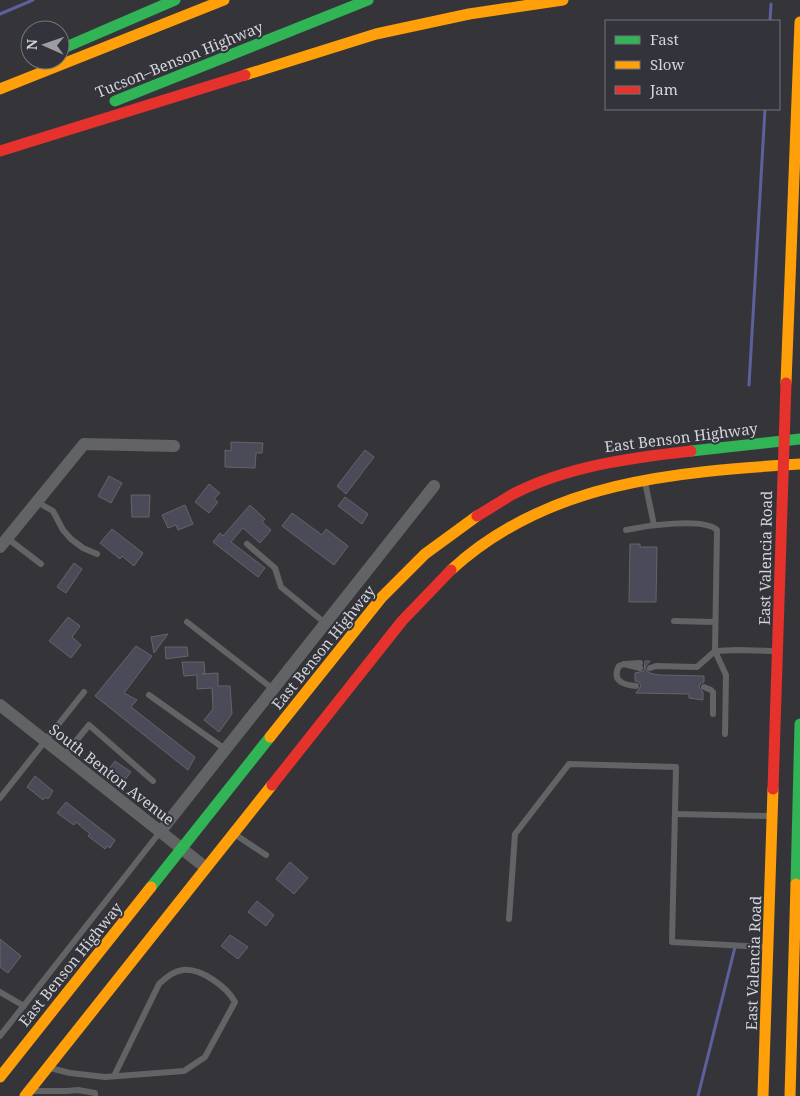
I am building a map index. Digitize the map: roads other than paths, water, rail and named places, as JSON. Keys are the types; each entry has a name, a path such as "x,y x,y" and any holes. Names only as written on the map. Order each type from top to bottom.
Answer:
{"main road":[{"path":"70,45 175,0"},
{"path":"0,89 224,0"},
{"name":"Tucson–Benson Highway","path":"100,106 368,0"},
{"path":"0,151 369,36 459,16 563,0"},
{"name":"East Valencia Road","path":"763,1096 783,465 800,22"},
{"name":"Tucson–Benson Highway","path":"0,146 82,114"},
{"name":"East Benson Highway","path":"0,1077 382,598 425,554 471,520 514,494 560,475 600,464 652,456 800,439"},
{"path":"27,1094 205,867 402,621 452,568 500,532 558,502 611,486 661,475 800,464"},
{"path":"790,1096 800,724"}],"street":[{"path":"4,542 84,444 174,446"},
{"name":"East Benson Highway","path":"160,832 434,486"},
{"name":"South Benton Avenue","path":"0,705 205,867"}],"lane":[{"path":"644,478 654,525"},
{"path":"36,502 54,511 63,530 71,539 83,548 97,554"},
{"path":"626,530 654,525 709,524 717,530 715,652 726,675 725,734"},
{"path":"4,542 41,564"},
{"path":"247,544 275,568 281,587 325,623"},
{"path":"674,621 715,622"},
{"path":"187,622 273,689"},
{"path":"652,666 697,667 715,652 738,650 778,651"},
{"path":"636,686 619,681 617,669 624,664 640,666"},
{"path":"704,688 713,692 713,714"},
{"path":"0,798 84,692"},
{"path":"149,695 225,749"},
{"path":"64,756 89,725 154,781"},
{"path":"510,919 515,834 569,764 676,767 672,942 768,947"},
{"path":"675,814 772,816"},
{"path":"0,1036 160,832"},
{"path":"233,833 266,855"},
{"path":"49,1067 70,1073 105,1077 184,1071 205,1057 235,1002 230,993 222,986 196,971 182,970 170,974 159,984 114,1076"},
{"path":"0,992 24,1006"},
{"path":"27,1094 78,1090 95,1093 96,1096"}],"waterway":[{"path":"0,14 33,0"},
{"path":"770,20 771,4"},
{"path":"749,385 765,110"},
{"path":"698,1096 735,947"}]}
